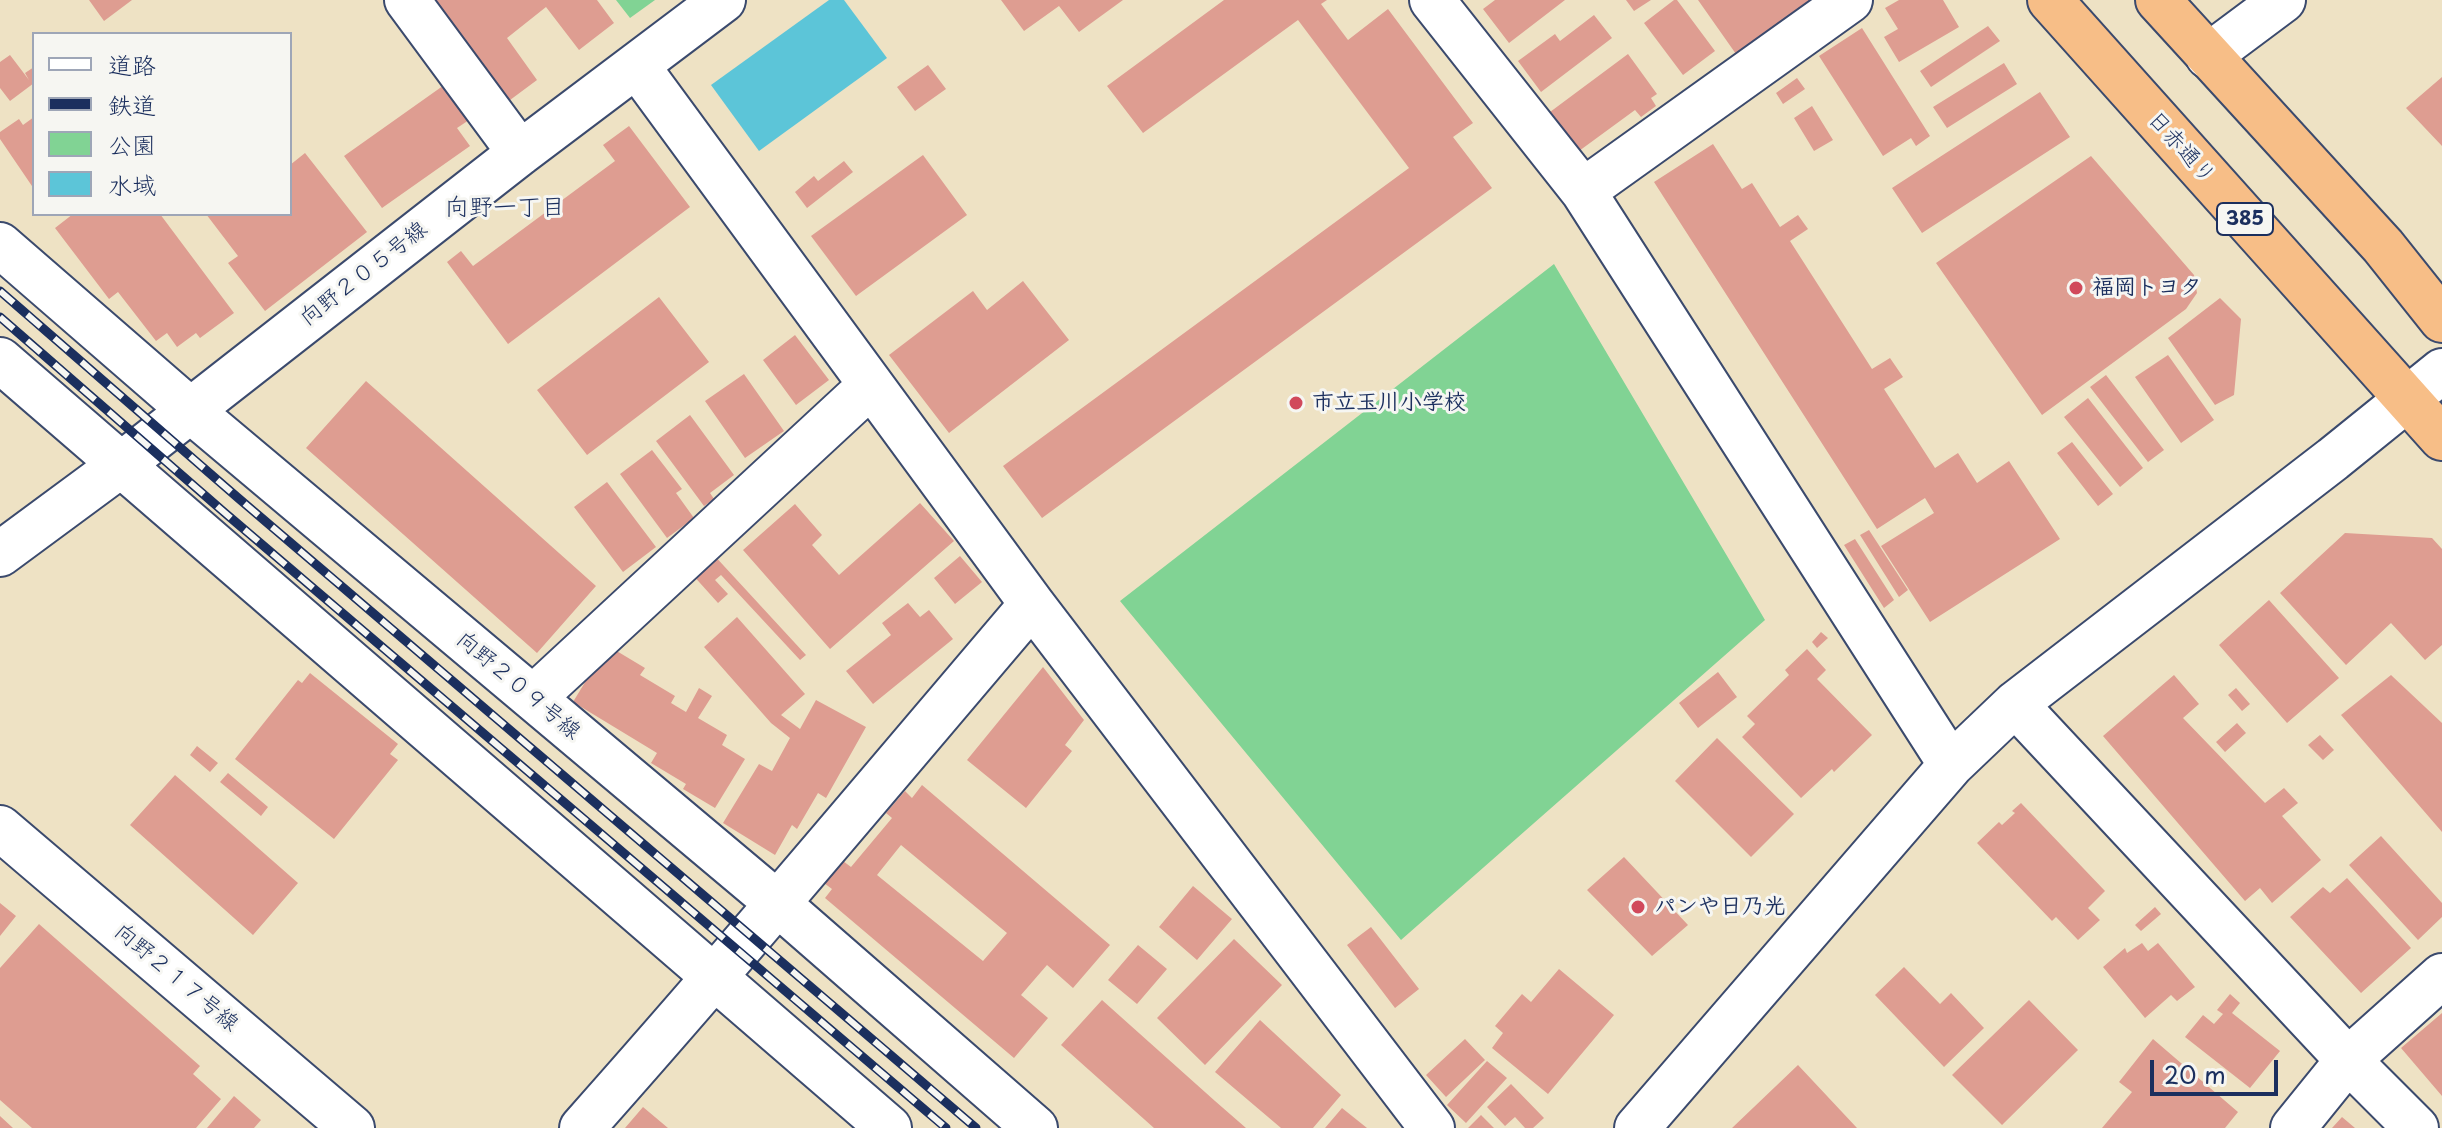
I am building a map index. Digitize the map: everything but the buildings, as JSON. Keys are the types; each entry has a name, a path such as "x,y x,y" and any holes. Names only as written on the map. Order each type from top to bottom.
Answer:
{"highway":[{"name":"日赤通り","path":"2050,0 2442,438"},
{"path":"2158,0 2383,246 2442,320"}],"street":[{"path":"407,0 520,153"},
{"name":"向野２０５号線","path":"0,554 122,464 520,153 723,0"},
{"path":"1432,0 1583,191 1951,765"},
{"path":"1583,191 1850,0"},
{"path":"2208,56 2283,0"},
{"path":"637,66 1032,604 1432,1128"},
{"name":"向野２０９号線","path":"0,245 190,410 777,903 1035,1128"},
{"path":"0,360 889,1128"},
{"path":"1637,1128 1951,765 2015,704 2442,371"},
{"path":"533,698 871,385"},
{"path":"582,1128 716,978 1032,604"},
{"path":"2015,704 2348,1060 2416,1128"},
{"name":"向野２１７号線","path":"0,828 352,1128"},
{"path":"2293,1128 2348,1060 2442,976"}],"green space":[{"path":"616,0 655,0 630,18"},
{"path":"1554,264 1765,620 1401,940 1120,601"}],"water":[{"path":"829,0 844,0 887,58 759,151 711,85"}],"railway":[{"path":"0,291 976,1128"},
{"path":"0,317 946,1128"}],"place":[{"name":"福岡トヨタ","path":"2076,288"},
{"name":"市立玉川小学校","path":"1296,403"},
{"name":"パンや日乃光","path":"1638,907"}],"district":[{"name":"向野一丁目","path":"505,208"}]}
